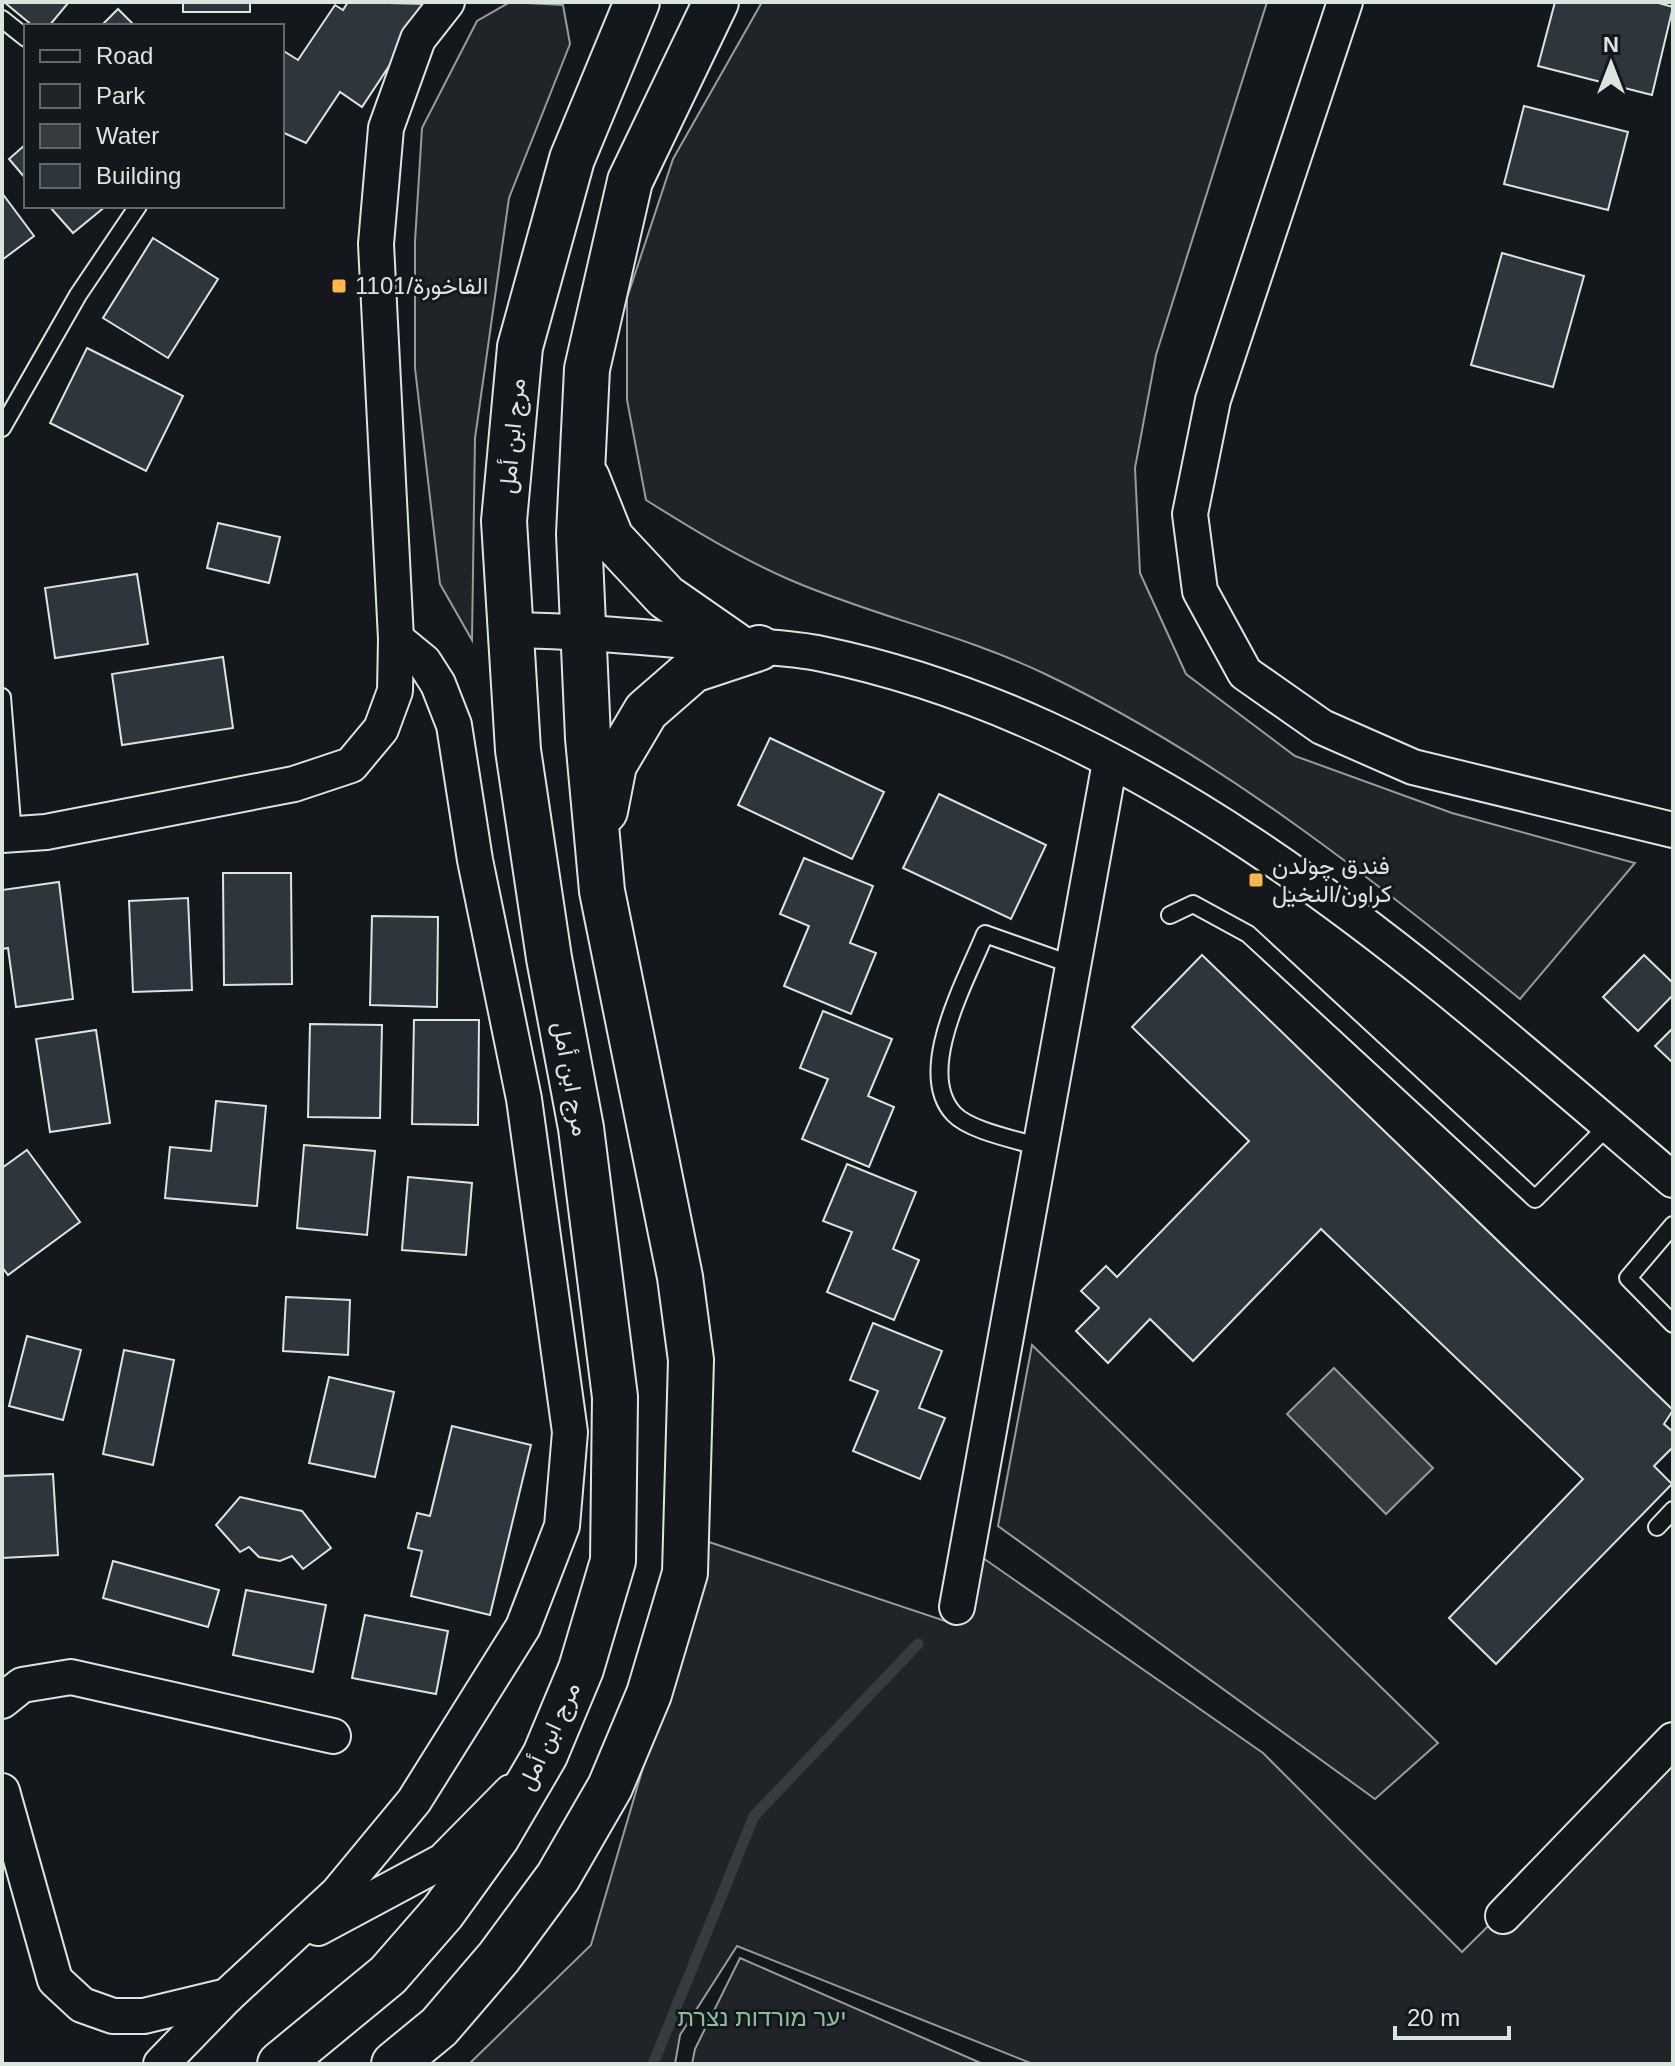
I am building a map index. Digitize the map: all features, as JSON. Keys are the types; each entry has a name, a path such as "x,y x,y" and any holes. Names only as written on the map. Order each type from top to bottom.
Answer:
{"street":[{"path":"8,835 46,832 279,787 351,765 381,729 395,691 396,639 376,244 386,128 418,39 447,2"},
{"name":"مرج ابن أمل","path":"280,2064 388,1975 443,1912 497,1837 540,1762 581,1669 613,1561 615,1397 581,1128 549,958 518,750 504,521 520,347 572,159 637,2"},
{"path":"394,2064 439,2027 499,1957 558,1877 610,1787 649,1694 685,1573 691,1360 677,1262 602,891 579,534 587,369 630,181 715,2"},
{"path":"1345,2 1213,400 1190,514 1200,591 1245,673 1322,727 1413,767 1673,830"},
{"path":"582,466 611,538 666,597 747,647"},
{"path":"511,630 583,631 821,654 980,700 1195,806 1322,890 1673,1180"},
{"path":"161,2064 227,1996 337,1894 414,1801 523,1627 562,1526 570,1432 524,1099 475,860 454,725 438,684 424,662 396,639"},
{"path":"598,849 614,765 646,711 693,670 747,647"},
{"path":"957,1607 1110,762"},
{"path":"2,1701 22,1685 71,1677 333,1736"},
{"path":"1503,1916 1673,1740"},
{"path":"275,1951 443,1861 540,1762"},
{"path":"2,1791 55,1980 82,2005 113,2016 144,2016 227,1996"}],"lane":[{"path":"2,19 24,36"},
{"path":"2,428 78,295 137,208"},
{"path":"2,697 8,835"},
{"path":"1170,915 1193,904 1248,934 1535,1199 1609,1125"},
{"path":"1040,1147 981,1128 954,1114 939,1081 939,1045 985,934 1073,965"},
{"path":"1673,1225 1628,1278 1673,1324"},
{"path":"1657,1527 1673,1510"}],"green space":[{"path":"510,2 563,5 570,44 509,198 475,438 472,640 440,584 415,368 415,241 422,128 477,21"},
{"path":"762,2 1267,2 1156,355 1135,468 1140,573 1186,674 1295,756 1452,813 1635,863 1520,999 1291,822 1232,781 1108,706 1012,659 788,579 716,542 646,500 627,400 627,298 673,159"},
{"path":"1032,1345 1438,1743 1375,1799 998,1526"},
{"path":"709,1542 951,1623 973,1551 1263,1753 1462,1952 1673,1743 1673,2064 1033,2064 737,1946 680,2035 675,2064 469,2064 591,1945"},
{"name":"יער מורדות נצרת","path":"740,1958 983,2064 692,2064 695,2049"}],"water":[{"path":"1334,1368 1433,1468 1386,1514 1287,1414"}],"building":[{"path":"4,2 69,2 51,24 31,24"},
{"path":"183,2 250,2 250,12 183,12"},
{"path":"348,2 430,4 362,107 340,92 306,143 284,133 284,51 298,60 335,5 343,10"},
{"path":"1555,2 1655,2 1673,7 1652,95 1538,66"},
{"path":"118,9 133,24 103,24"},
{"path":"1524,106 1628,132 1608,210 1504,184"},
{"path":"24,146 24,177 9,159"},
{"path":"2,193 34,236 2,260"},
{"path":"51,208 104,208 73,233"},
{"path":"153,238 218,279 168,358 103,318"},
{"path":"1502,253 1584,276 1553,387 1471,365"},
{"path":"87,348 183,396 146,471 50,423"},
{"path":"218,523 280,537 269,583 207,568"},
{"path":"137,574 148,644 55,658 45,588"},
{"path":"223,657 233,728 122,745 112,674"},
{"path":"770,738 884,792 852,859 738,805"},
{"path":"939,794 1046,845 1011,919 903,868"},
{"path":"804,858 873,886 850,943 876,953 851,1014 784,986 809,926 780,914"},
{"path":"223,873 291,873 292,984 224,985"},
{"path":"59,882 73,999 16,1007 8,948 2,949 2,890"},
{"path":"188,898 192,990 133,992 129,901"},
{"path":"372,916 438,917 437,1007 370,1005"},
{"path":"1202,955 1673,1410 1664,1424 1673,1432 1673,1447 1654,1466 1672,1484 1496,1664 1449,1618 1583,1479 1321,1229 1193,1361 1150,1319 1108,1363 1076,1331 1099,1308 1081,1291 1106,1266 1117,1277 1249,1141 1132,1027"},
{"path":"1644,955 1673,983 1673,995 1638,1031 1603,997"},
{"path":"823,1011 892,1039 868,1096 894,1107 869,1167 802,1139 828,1079 800,1068"},
{"path":"414,1020 479,1020 478,1125 412,1124"},
{"path":"310,1024 382,1025 380,1118 308,1117"},
{"path":"1673,1028 1673,1063 1655,1046"},
{"path":"96,1030 110,1123 50,1132 36,1039"},
{"path":"216,1101 266,1106 257,1206 165,1198 170,1147 211,1151"},
{"path":"304,1145 375,1151 367,1235 297,1228"},
{"path":"27,1150 80,1222 8,1275 2,1267 2,1168"},
{"path":"847,1164 916,1192 893,1249 919,1260 894,1320 827,1292 852,1232 823,1221"},
{"path":"408,1177 472,1183 466,1255 402,1250"},
{"path":"286,1297 350,1300 348,1355 283,1351"},
{"path":"873,1323 942,1351 919,1408 945,1418 920,1479 853,1451 878,1391 850,1380"},
{"path":"27,1336 81,1350 63,1420 9,1406"},
{"path":"124,1350 174,1360 153,1465 103,1454"},
{"path":"329,1377 394,1392 375,1477 309,1463"},
{"path":"452,1426 531,1445 490,1615 411,1596 422,1551 408,1548 417,1513 430,1516"},
{"path":"53,1474 58,1555 2,1558 2,1476"},
{"path":"240,1497 302,1511 331,1548 303,1569 292,1556 280,1561 259,1557 249,1547 240,1552 216,1525"},
{"path":"113,1561 219,1590 208,1627 103,1598"},
{"path":"246,1590 326,1605 313,1672 233,1655"},
{"path":"365,1615 448,1631 436,1694 352,1678"}],"waterway":[{"path":"653,2064 754,1816 918,1644"}],"place":[{"name":"الفاخورة/1101","path":"339,286"},
{"name":"فندق چولدن كراون/النخيل","path":"1256,880"}]}
